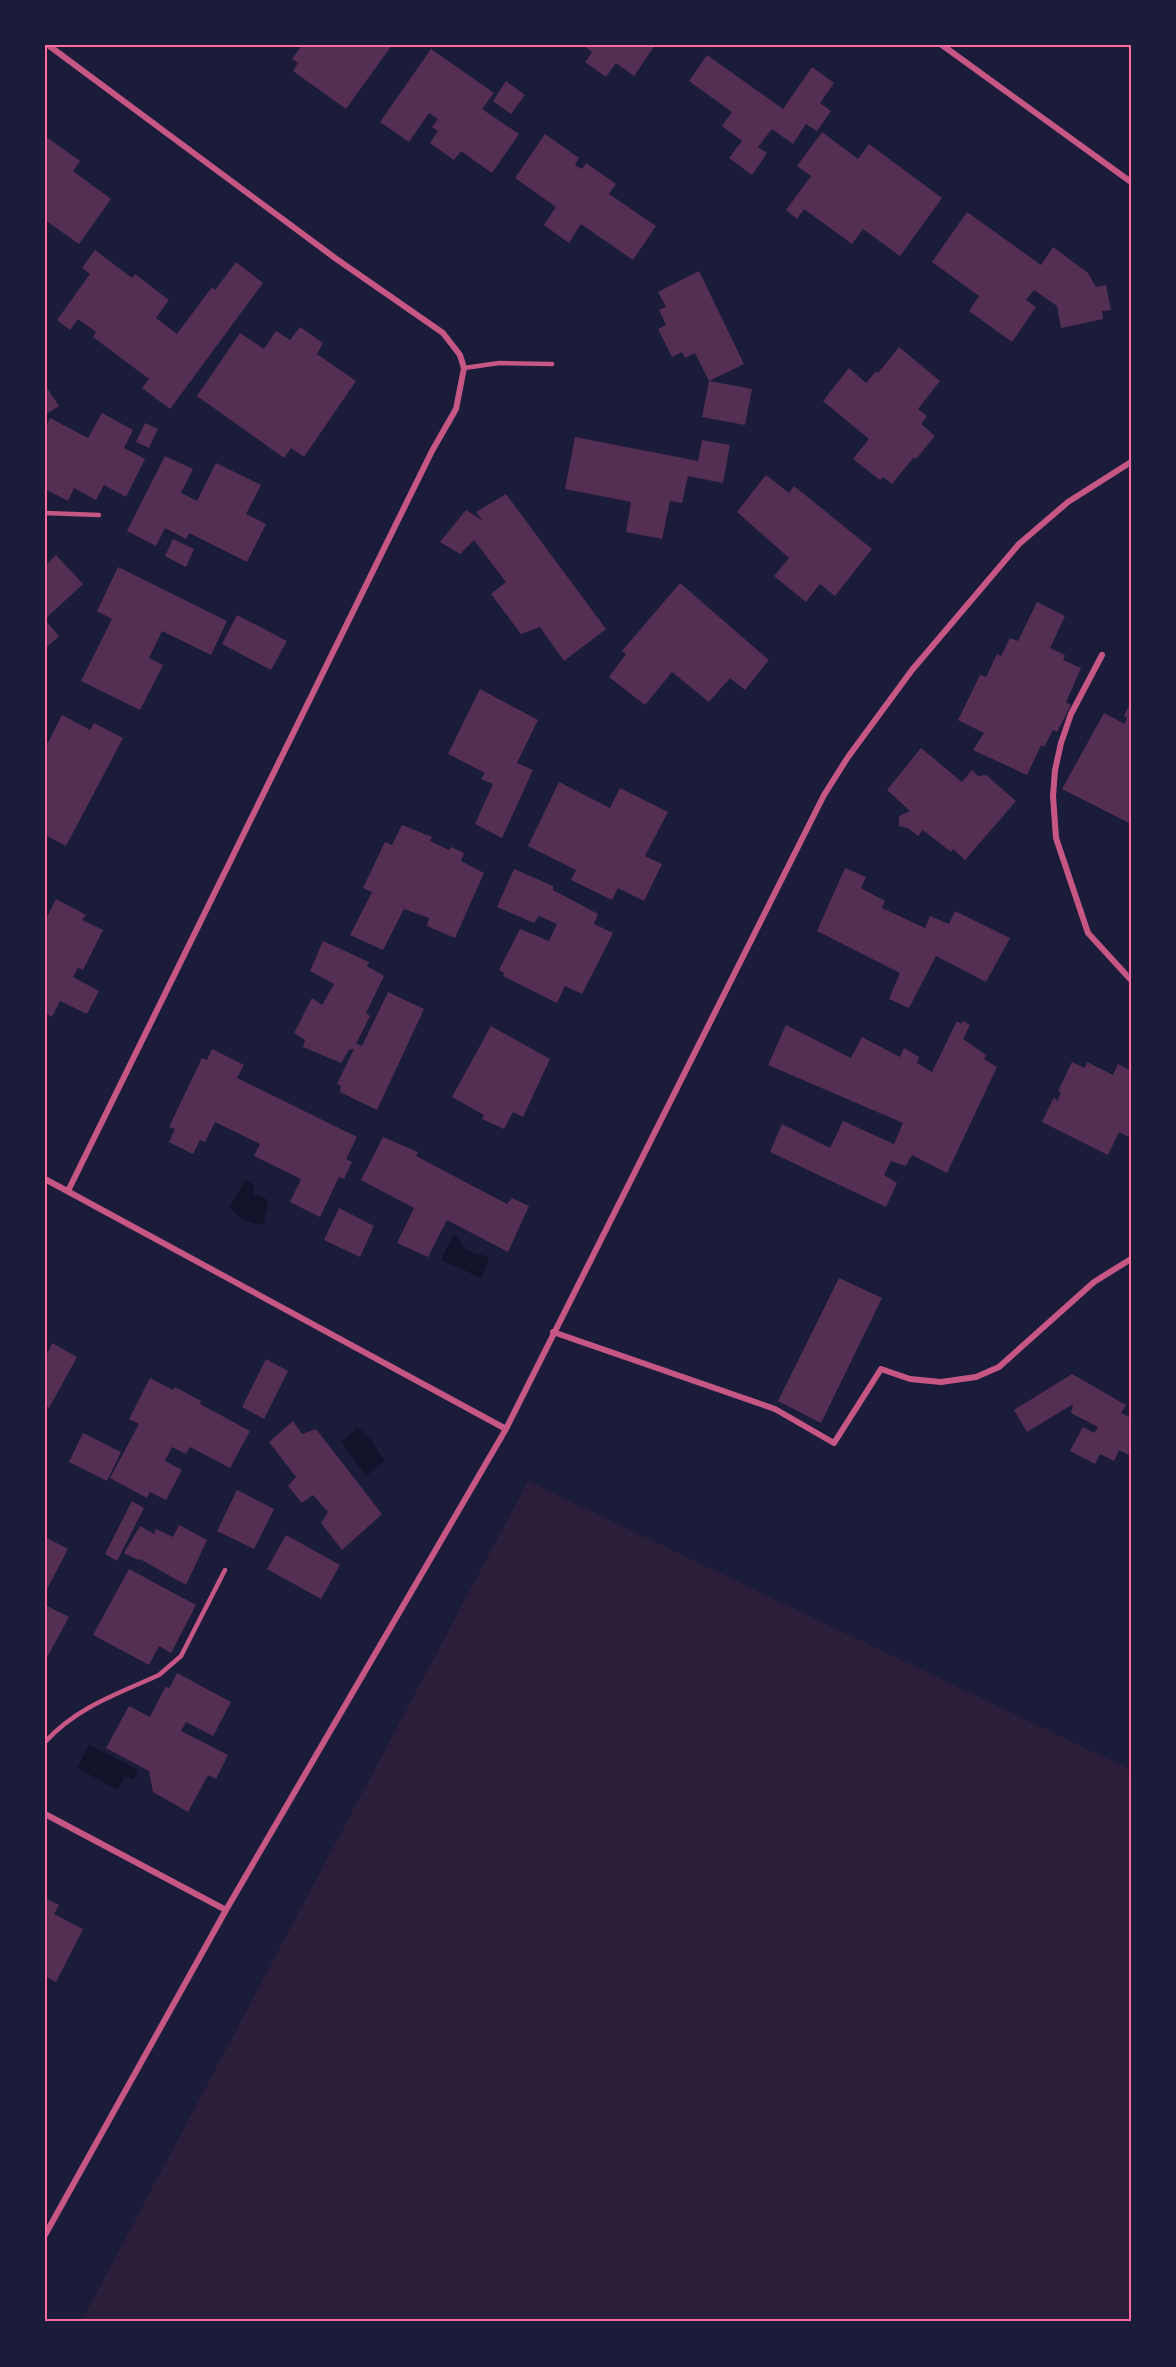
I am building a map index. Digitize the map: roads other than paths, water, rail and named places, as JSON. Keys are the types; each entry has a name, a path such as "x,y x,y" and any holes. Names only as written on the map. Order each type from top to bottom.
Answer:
{"street":[{"path":"48,45 335,258 443,333 460,355 464,368 456,409 432,451 68,1191"},
{"path":"942,45 1131,182"},
{"path":"45,2235 226,1910 506,1429 825,795 848,757 912,670 1019,544 1068,502 1131,462"},
{"path":"1102,655 1071,714 1061,743 1055,770 1053,796 1056,838 1088,933 1131,980"},
{"path":"45,1179 506,1429"},
{"path":"554,1332 775,1408 834,1443 881,1368 910,1379 941,1382 976,1377 999,1367 1094,1282 1131,1259"},
{"path":"45,1814 226,1910"}],"lane":[{"path":"464,368 499,363 552,364"},
{"path":"45,513 99,514"},
{"path":"45,1742 59,1726 78,1713 159,1674 176,1661 181,1656 225,1570"}]}
